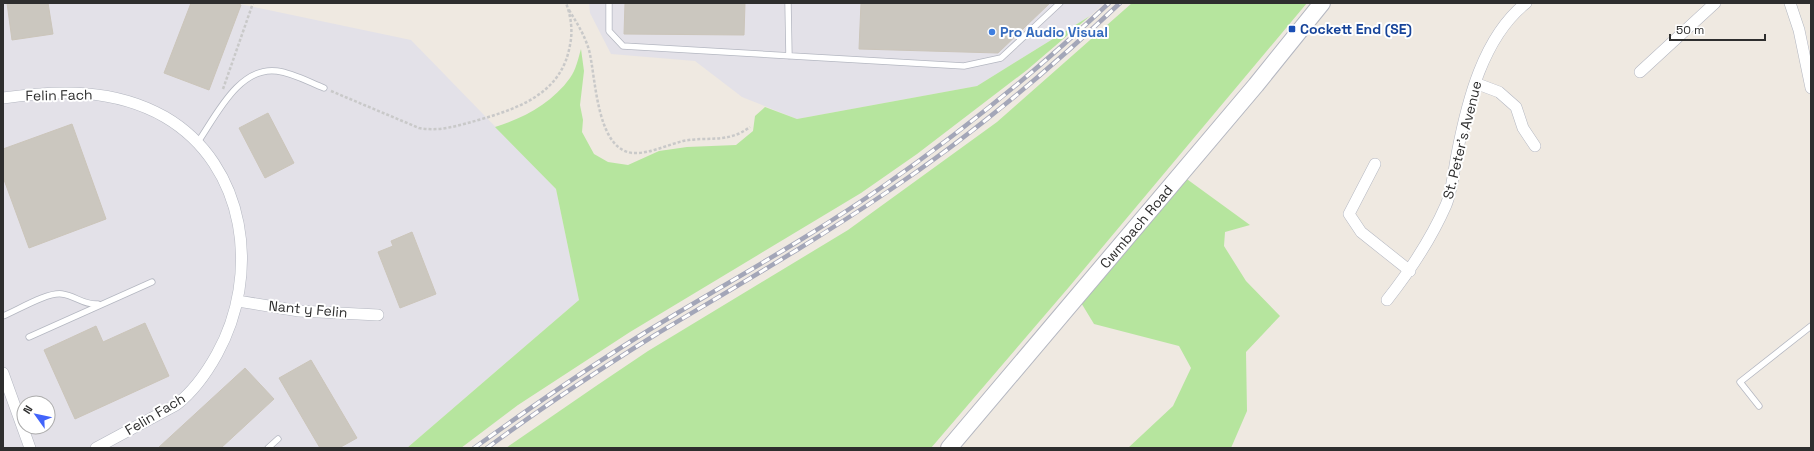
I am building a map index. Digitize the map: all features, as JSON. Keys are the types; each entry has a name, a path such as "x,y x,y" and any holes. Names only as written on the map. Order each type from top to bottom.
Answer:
{"main road":[{"name":"Cwmbach Road","path":"949,448 1256,85 1322,3"}],"street":[{"name":"St. Peter's Avenue","path":"1388,300 1410,271 1447,204 1459,144 1475,83 1485,56 1513,14 1526,3"},
{"path":"1640,72 1715,3"},
{"path":"1790,3 1799,30 1811,88"},
{"path":"1475,83 1499,92 1516,107 1523,128 1535,146"},
{"name":"Felin Fach","path":"3,98 73,92 92,93 120,99 144,107 165,117 198,142 211,157 222,176 234,205 239,226 242,258 238,301 225,340 211,366 198,385 188,396 176,405 105,446"},
{"path":"1375,164 1349,214 1361,232 1410,271"},
{"name":"Nant y Felin","path":"238,301 299,311 378,315"},
{"path":"3,372 30,448"}],"lane":[{"path":"609,3 609,32 623,46 964,66 1001,58 1060,3"},
{"path":"788,3 790,56"},
{"path":"198,142 230,96 243,81 250,76 263,72 276,71 324,88"},
{"path":"29,337 152,282"},
{"path":"3,316 55,294 67,295 88,304 104,304"},
{"path":"1759,406 1740,382 1811,326"},
{"path":"268,448 278,438"}],"path":[{"path":"220,96 253,3"},
{"path":"324,88 419,128 432,130 457,126 504,112 517,107 539,94 556,80 561,72 569,54 571,40 571,27 566,3"},
{"path":"567,6 581,31 589,50 605,128 613,143 632,153 645,152 684,141 728,138 750,127"}],"shaded area":[{"path":"3,3 235,3 411,40 556,189 579,300 407,448 3,448"},
{"path":"589,3 1104,3 1090,16 977,86 797,119 742,97 695,61 611,54 590,13"}],"green space":[{"path":"1132,3 1307,3 1069,287 931,448 506,448 648,351 848,230 997,122"},
{"path":"1090,16 1027,70 917,154 861,193 630,332 518,405 461,448 407,448 579,300 556,189 495,127 527,114 555,95 572,75 581,49 584,71 580,105 583,120 582,132 594,154 608,162 628,165 659,151 687,147 736,145 753,131 755,116 765,107 797,119 977,86"},
{"path":"1184,177 1250,225 1225,232 1224,246 1246,281 1280,316 1246,352 1247,411 1231,448 1128,448 1173,406 1191,368 1179,346 1094,324 1080,301"}],"building":[{"path":"7,3 48,3 53,34 12,40"},
{"path":"191,3 235,3 241,5 209,90 164,73"},
{"path":"625,3 745,3 744,35 624,34"},
{"path":"861,3 1050,3 998,53 859,49"},
{"path":"268,113 294,163 265,178 239,128"},
{"path":"72,124 106,219 29,248 3,177 3,149"},
{"path":"412,232 436,294 400,308 378,252 393,246 391,241"},
{"path":"145,323 169,376 75,419 44,350 96,326 103,342"},
{"path":"311,360 357,438 339,448 320,448 279,378"},
{"path":"245,368 274,399 221,448 158,448"}],"railway":[{"path":"474,448 517,417 627,344 798,242 885,185 972,121 1056,52 1109,3"},
{"path":"487,448 612,362 859,211 918,171 978,126 1036,79 1120,3"}],"place":[{"name":"Cockett End (SE)","path":"1292,29"},
{"name":"Pro Audio Visual","path":"992,32"}]}
